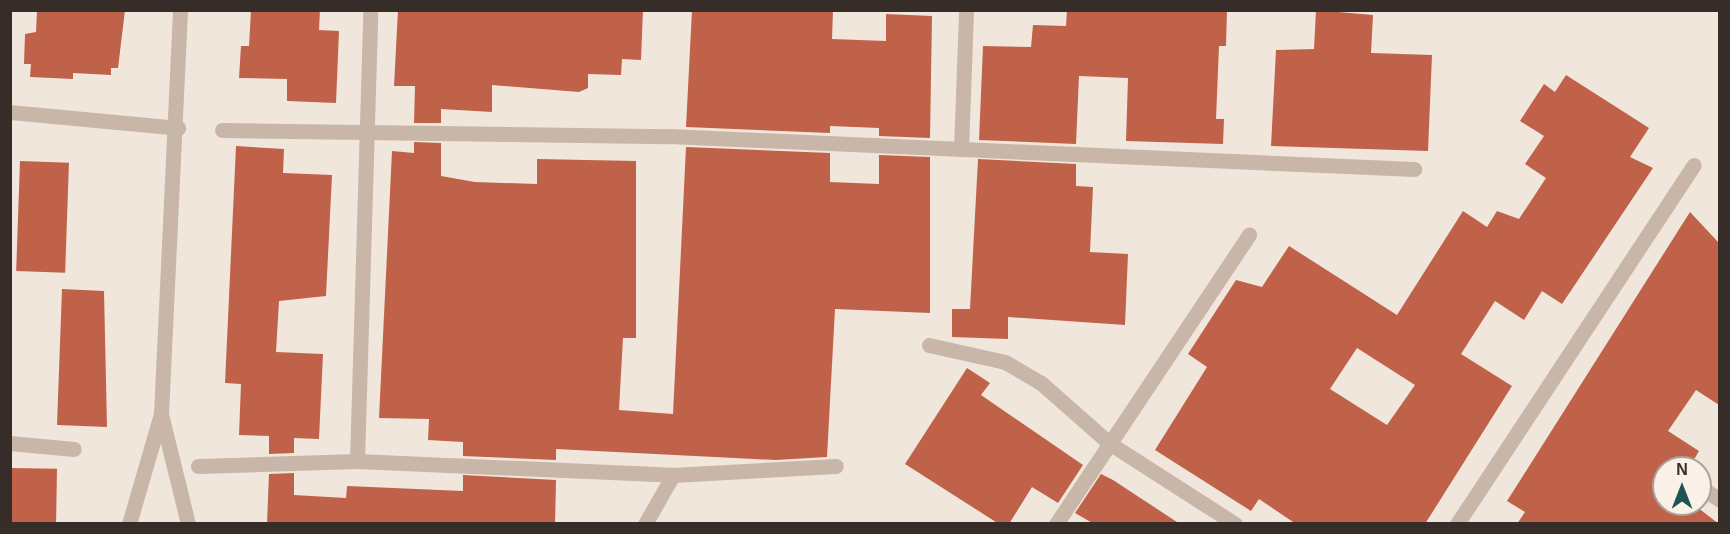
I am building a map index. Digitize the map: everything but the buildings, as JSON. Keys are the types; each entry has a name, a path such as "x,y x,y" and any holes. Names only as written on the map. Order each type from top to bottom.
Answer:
{"street":[{"path":"129,524 161,414 178,128 180,10"},
{"path":"357,461 364,130 370,10"},
{"path":"961,149 966,10"},
{"path":"10,112 178,128"},
{"path":"222,130 364,130 961,149 1414,169"},
{"path":"1457,524 1694,165"},
{"path":"1056,524 1249,235"},
{"path":"929,345 1005,362 1041,383 1109,442 1235,524"},
{"path":"161,414 188,524"},
{"path":"10,443 74,449"},
{"path":"198,466 357,461 673,476 836,466"},
{"path":"645,524 673,476"}]}
